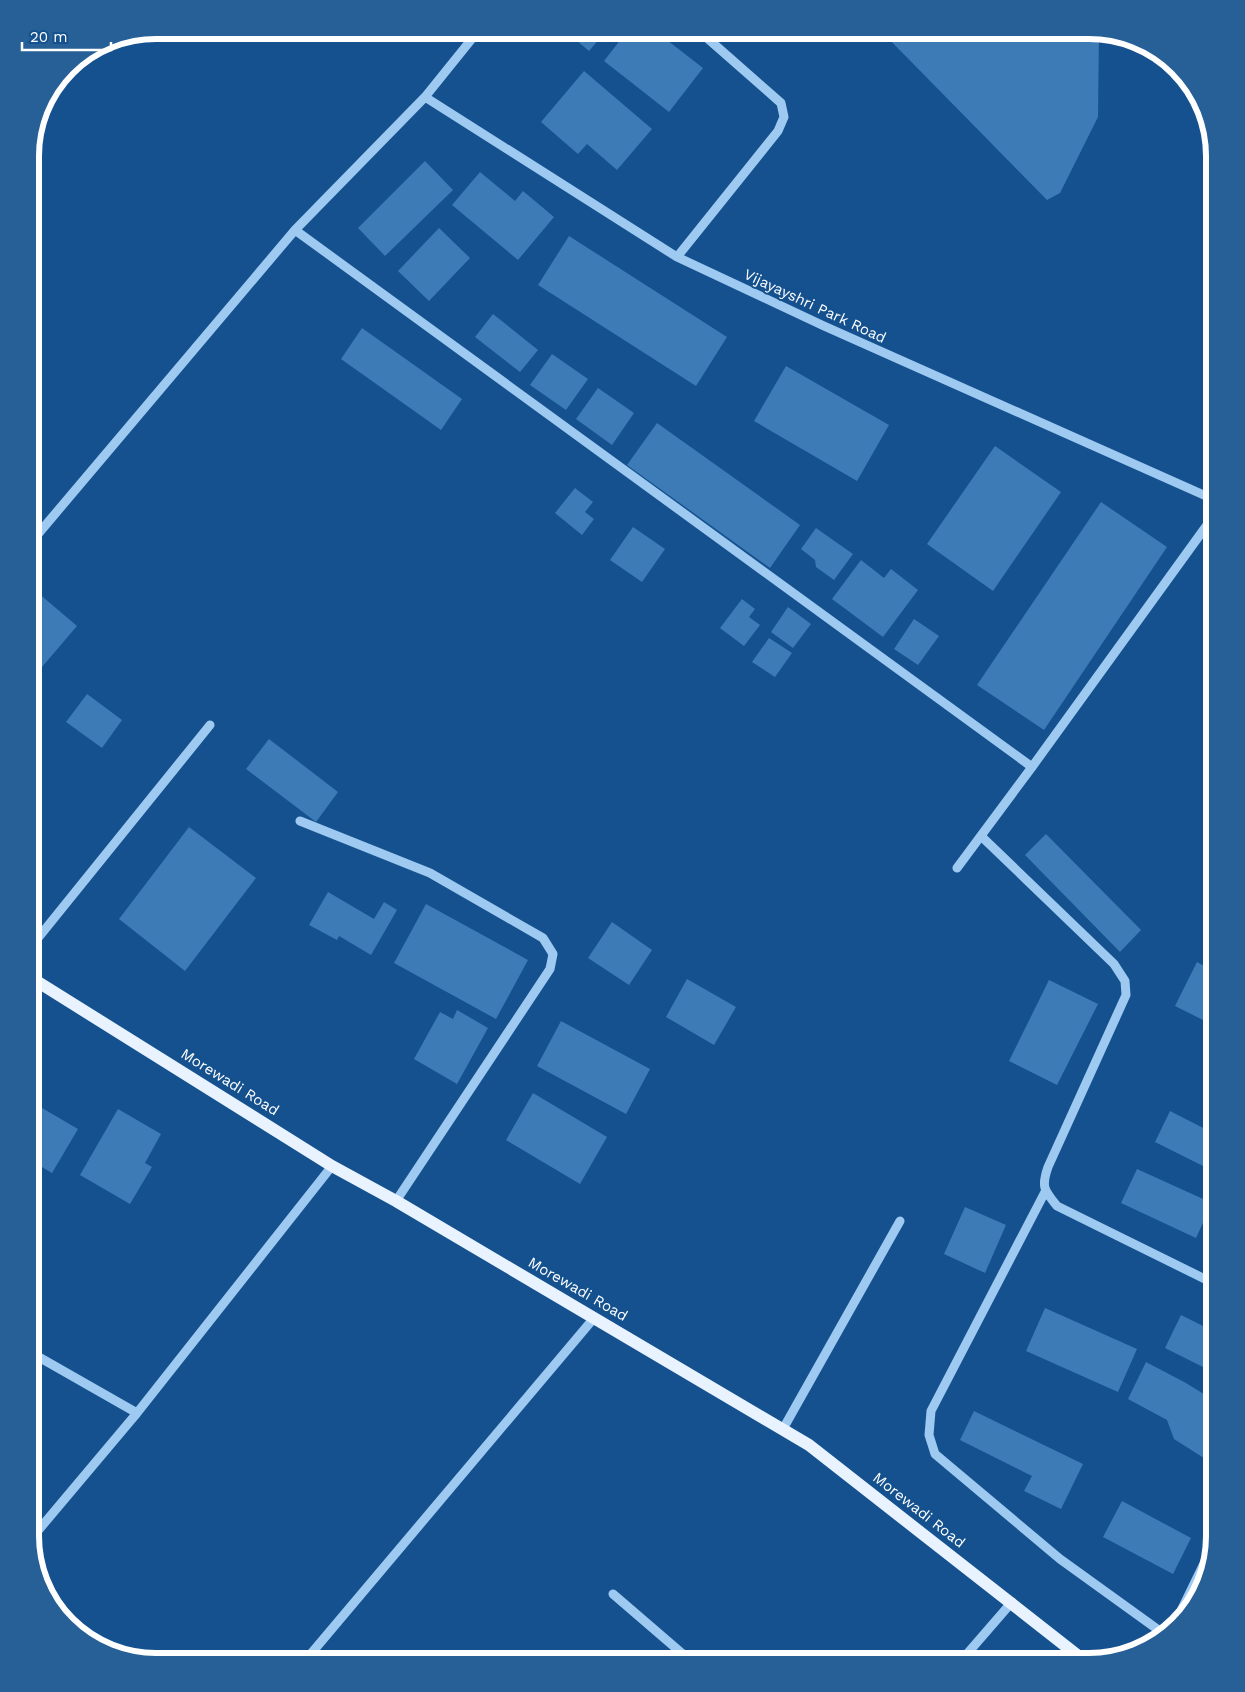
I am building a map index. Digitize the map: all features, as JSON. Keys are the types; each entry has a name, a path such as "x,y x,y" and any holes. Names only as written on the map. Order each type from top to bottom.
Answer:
{"main road":[{"name":"Morewadi Road","path":"39,983 332,1166 396,1201 809,1444 1075,1653"}],"street":[{"path":"39,533 296,230 425,97 472,39"},
{"path":"677,257 778,131 784,117 781,103 708,39"},
{"name":"Vijayayshri Park Road","path":"425,97 677,257 824,326 1206,496"},
{"path":"296,230 1032,767"},
{"path":"957,868 1206,526"},
{"path":"39,937 210,725"},
{"path":"300,821 430,873 543,938 553,954 550,968 396,1201"},
{"path":"981,836 1114,964 1124,981 1126,995 1048,1167 1043,1181 1045,1192 1057,1206 1206,1280"},
{"path":"39,1529 137,1413 332,1166"},
{"path":"1045,1192 931,1411 929,1435 935,1454 1053,1553 1159,1630"},
{"path":"784,1429 900,1221"},
{"path":"312,1653 594,1318"},
{"path":"39,1357 137,1413"},
{"path":"613,1594 682,1653"},
{"path":"968,1653 1012,1602"}],"building":[{"path":"575,39 599,39 589,51"},
{"path":"621,39 666,39 703,68 669,112 604,61"},
{"path":"889,39 1099,39 1098,117 1060,193 1047,200"},
{"path":"584,71 652,129 617,170 587,144 578,154 541,122"},
{"path":"425,161 453,190 385,256 358,228"},
{"path":"480,172 515,201 523,191 554,217 518,260 452,205"},
{"path":"439,228 470,258 429,301 398,271"},
{"path":"569,236 727,337 696,386 538,285"},
{"path":"493,314 538,350 520,372 475,337"},
{"path":"362,328 462,399 441,430 341,359"},
{"path":"552,354 588,379 566,410 530,385"},
{"path":"786,366 889,425 857,481 754,421"},
{"path":"598,388 634,413 612,445 576,419"},
{"path":"657,423 800,525 770,568 627,465"},
{"path":"995,446 1061,492 993,591 927,544"},
{"path":"575,488 593,502 585,512 594,519 582,535 555,513"},
{"path":"1101,502 1167,547 1044,730 977,685"},
{"path":"633,527 665,549 642,582 610,560"},
{"path":"816,528 853,554 834,580 816,567 815,560 801,549"},
{"path":"861,560 884,578 891,569 918,590 883,637 832,599"},
{"path":"39,594 77,626 39,670"},
{"path":"742,599 755,609 749,617 760,625 744,646 720,628"},
{"path":"788,607 811,624 793,648 771,632"},
{"path":"914,619 939,636 918,665 894,649"},
{"path":"769,638 792,653 775,677 752,662"},
{"path":"87,694 122,720 102,748 66,722"},
{"path":"269,739 338,792 316,822 246,769"},
{"path":"189,827 256,878 185,971 119,919"},
{"path":"1046,834 1141,930 1120,952 1025,855"},
{"path":"328,892 374,919 384,902 397,910 371,955 339,936 337,940 309,925"},
{"path":"426,904 528,960 496,1019 394,963"},
{"path":"612,922 652,950 629,985 588,958"},
{"path":"1197,962 1206,967 1206,1022 1175,1006"},
{"path":"687,979 736,1007 714,1045 666,1017"},
{"path":"1049,980 1098,1004 1057,1085 1009,1061"},
{"path":"457,1010 488,1028 457,1084 414,1059 440,1012 453,1019"},
{"path":"561,1021 650,1069 626,1114 537,1066"},
{"path":"533,1093 607,1137 580,1184 506,1140"},
{"path":"39,1106 78,1129 52,1173 39,1165"},
{"path":"118,1109 161,1134 145,1163 152,1167 130,1204 80,1175"},
{"path":"1170,1111 1206,1129 1206,1168 1155,1142"},
{"path":"1137,1169 1206,1200 1206,1216 1196,1238 1121,1203"},
{"path":"965,1207 1006,1225 985,1273 944,1254"},
{"path":"1045,1308 1137,1349 1118,1392 1026,1351"},
{"path":"1181,1315 1206,1328 1206,1368 1165,1348"},
{"path":"1146,1362 1206,1395 1206,1459 1174,1439 1167,1420 1128,1399"},
{"path":"974,1411 1083,1464 1061,1509 1024,1491 1032,1476 960,1440"},
{"path":"1122,1501 1191,1538 1173,1574 1103,1537"}]}
